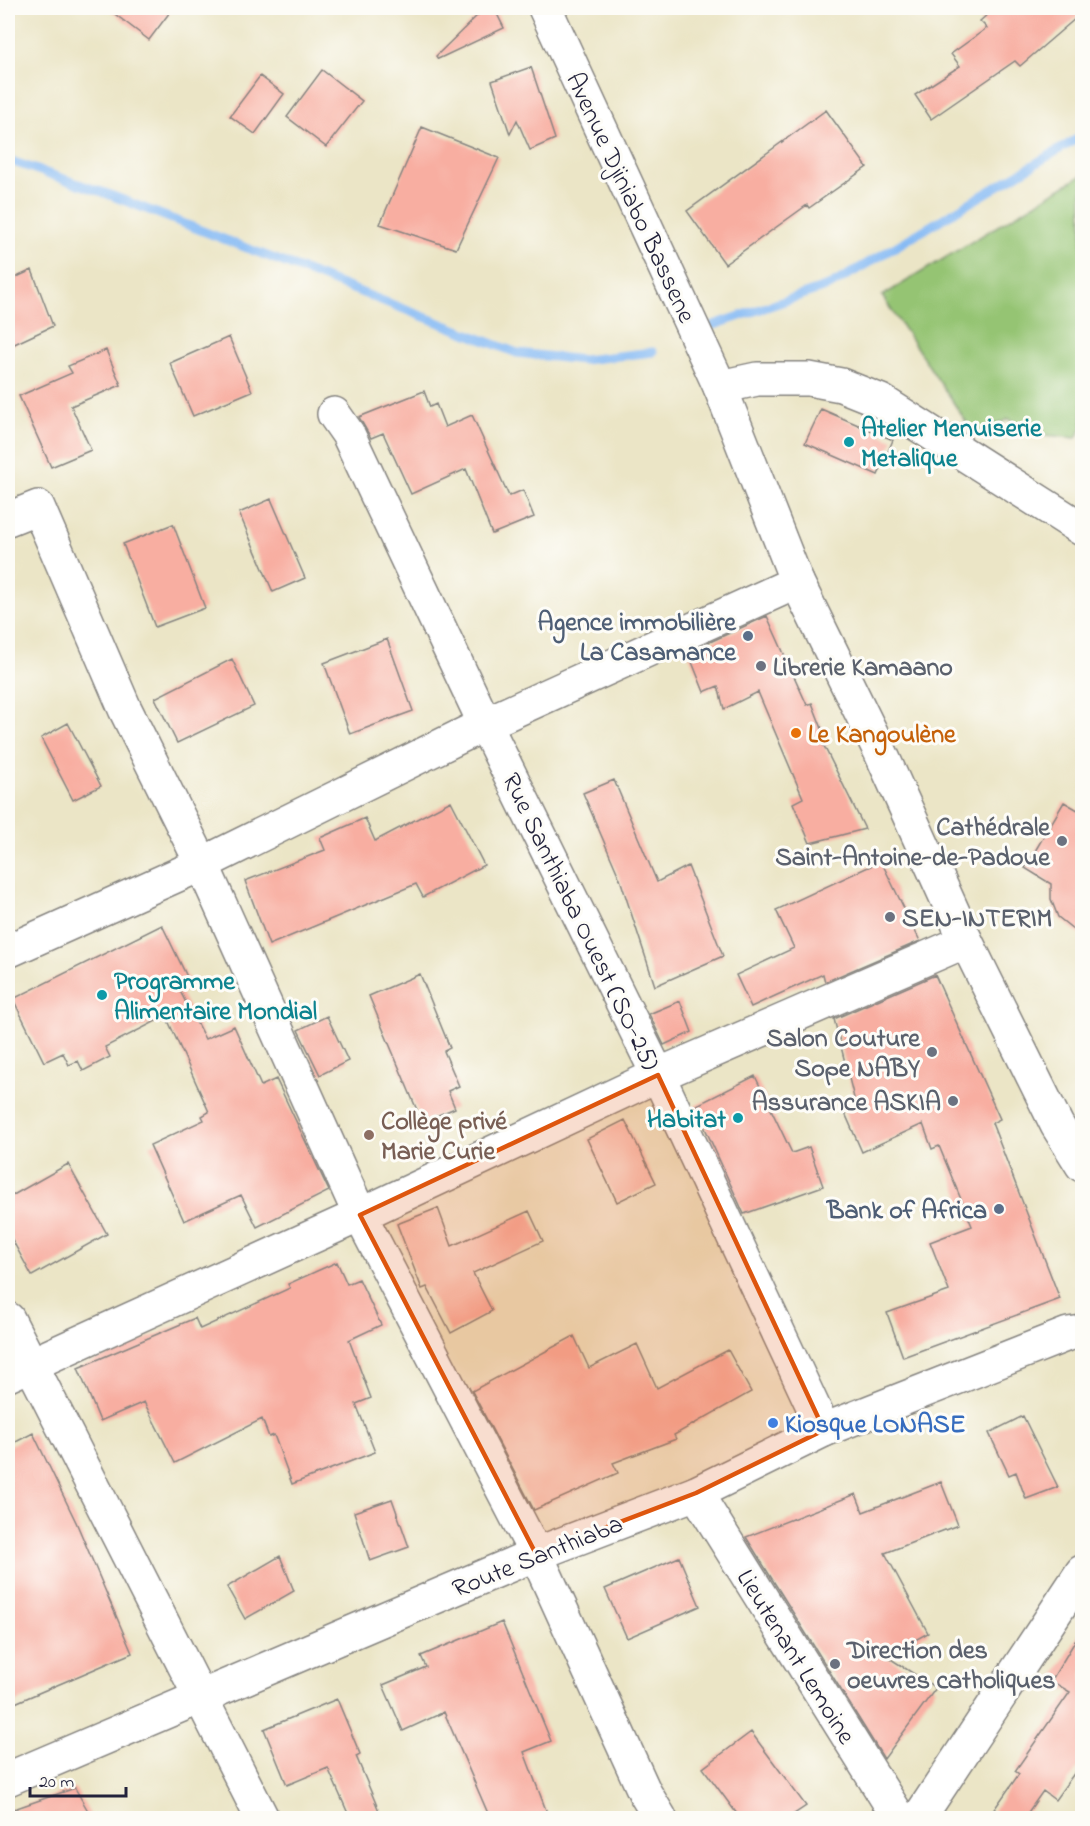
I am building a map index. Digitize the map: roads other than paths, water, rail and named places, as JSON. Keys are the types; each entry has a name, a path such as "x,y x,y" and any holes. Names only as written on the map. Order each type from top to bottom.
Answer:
{"street":[{"name":"Avenue Djiniabo Bassene","path":"545,8 720,387 797,582 880,751 966,941 1057,1125"},
{"path":"720,387 757,379 809,380 841,386 881,401 1083,529"},
{"name":"Rue Santhiaba Ouest (SO-25)","path":"334,414 348,434 485,724 658,1075 824,1430"},
{"path":"8,519 38,507 125,709 202,864 360,1215 536,1554 645,1793 660,1818"},
{"path":"8,951 202,864 485,724 797,582"},
{"path":"19,1370 360,1215 658,1075 966,941"},
{"path":"1057,1125 1083,1150"},
{"path":"1057,1125 1083,1165"},
{"path":"8,1318 19,1370 201,1695 262,1818"},
{"name":"Route Santhiaba","path":"8,1779 536,1554 696,1493 824,1430 1078,1330"},
{"name":"Lieutenant Lemoine","path":"696,1493 899,1818"},
{"path":"919,1818 1083,1572"}],"waterway":[{"path":"714,325 831,285 1082,136"},
{"path":"8,160 105,193 517,353 583,360 653,352"}],"place":[{"name":"Atelier Menuiserie Metalique","path":"849,442"},
{"name":"Agence immobilière La Casamance","path":"748,636"},
{"name":"Librerie Kamaano","path":"761,666"},
{"name":"Le Kangoulène","path":"796,733"},
{"name":"Cathédrale Saint-Antoine-de-Padoue","path":"1062,841"},
{"name":"SEN-INTERIM","path":"890,917"},
{"name":"Programme Alimentaire Mondial","path":"102,995"},
{"name":"Salon Couture Sope NABY","path":"932,1052"},
{"name":"Assurance ASKIA","path":"953,1101"},
{"name":"Habitat","path":"738,1118"},
{"name":"Collège privé Marie Curie","path":"369,1135"},
{"name":"Bank of Africa","path":"999,1209"},
{"name":"Kiosque LONASE","path":"773,1423"},
{"name":"Direction des oeuvres catholiques","path":"835,1664"}]}
